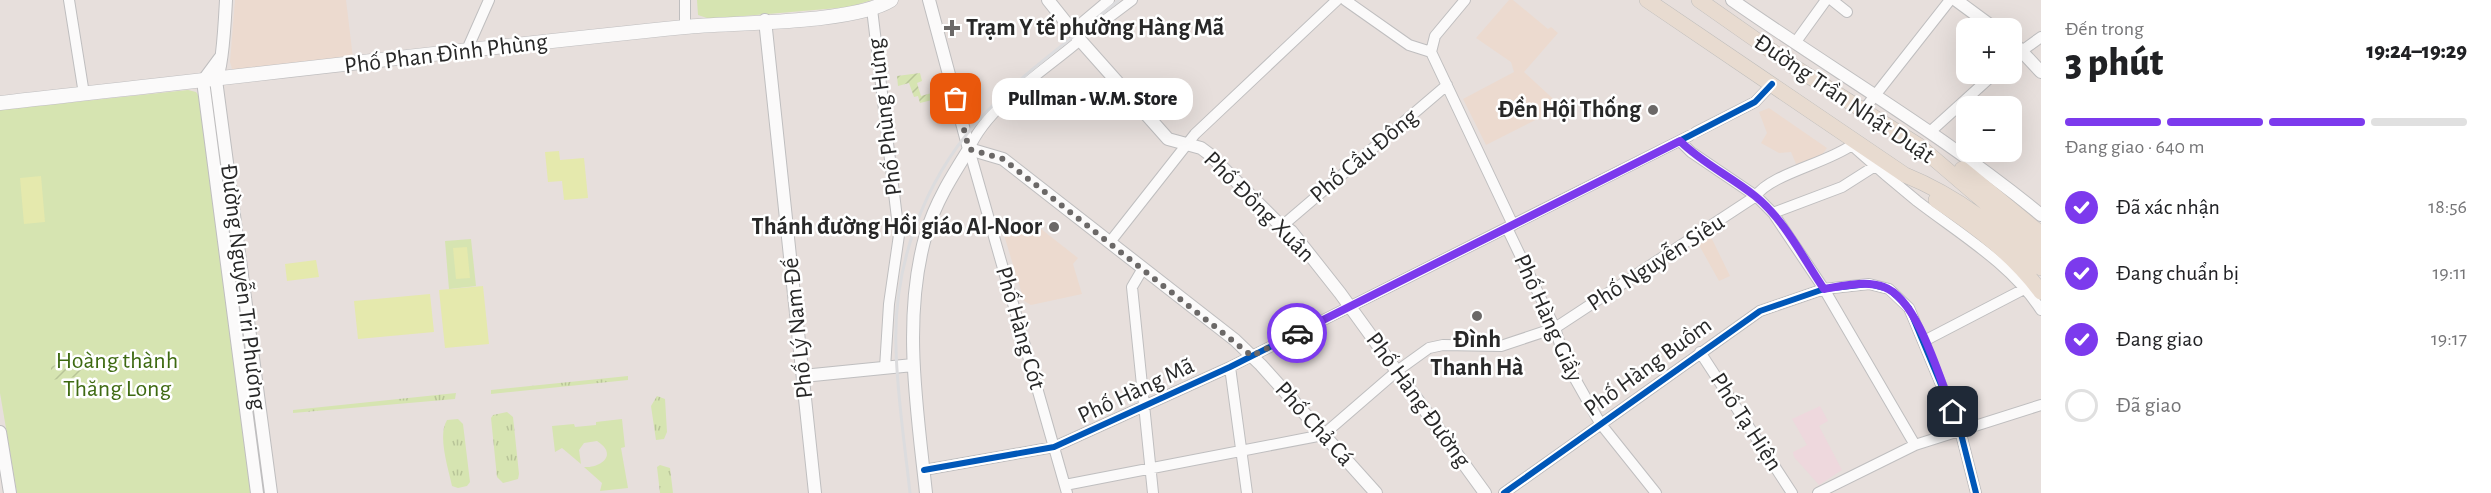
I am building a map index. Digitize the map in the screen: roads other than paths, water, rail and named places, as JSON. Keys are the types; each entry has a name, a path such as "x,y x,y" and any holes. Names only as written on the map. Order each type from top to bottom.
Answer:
{"main road":[{"name":"Phố Phan Đình Phùng","path":"0,103 685,27 845,14 872,9 891,0"},
{"name":"Đường Trần Nhật Duật","path":"1647,0 1772,84 1847,140 1905,175 1929,185 1983,219 2041,268"},
{"name":"Đường Trần Nhật Duật","path":"1699,0 1862,112 1918,145 2041,250"},
{"path":"1918,145 1955,164 2041,234"},
{"path":"1905,175 1924,192 1993,242 2016,262 2041,292"}],"street":[{"path":"69,0 84,94"},
{"path":"210,81 221,71 220,58 226,0"},
{"path":"466,52 489,0"},
{"path":"685,0 685,27"},
{"name":"Phố Hàng Cót","path":"929,0 1066,489"},
{"name":"Phố Đồng Xuân","path":"1048,0 1168,139 1201,148 1209,154 1282,226 1291,231 1350,307"},
{"path":"969,149 982,128 1109,0"},
{"path":"1096,27 1132,0"},
{"path":"1110,242 1185,145 1337,0"},
{"path":"1344,0 1408,45 1431,52 1435,36 1465,0"},
{"path":"1732,0 1931,131 1988,171 2041,215"},
{"path":"1862,112 1950,0"},
{"path":"1956,0 1980,18"},
{"path":"1795,43 1824,1 1848,12"},
{"name":"Phố Phùng Hưng","path":"872,9 899,235 889,304 885,368"},
{"name":"Phố Lý Nam Đế","path":"765,20 815,493"},
{"path":"2022,43 2041,37"},
{"path":"2022,51 2041,72"},
{"name":"Phố Hàng Giầy","path":"1431,52 1555,328 1565,361 1600,423 1656,493"},
{"name":"Đường Nguyễn Tri Phương","path":"210,81 257,493"},
{"name":"Đường Nguyễn Tri Phương","path":"210,81 271,493"},
{"name":"Phố Hàng Mã","path":"924,470 1054,447 1230,367 1755,102 1772,84"},
{"path":"1931,131 1983,84"},
{"name":"Phố Cầu Đông","path":"1282,226 1447,86"},
{"path":"1688,136 1691,152 1756,196 1773,213 1824,289 1915,445"},
{"name":"Đường Trần Nhật Duật","path":"1847,140 1875,166 2026,288 2041,310"},
{"name":"Phố Nguyễn Siêu","path":"1323,435 1397,371 1429,348 1443,345 1501,346 1555,328 1756,196 1765,185 1836,156 1847,140"},
{"name":"Phố Phùng Hưng","path":"926,493 913,365 915,296 926,235 939,199 969,149"},
{"name":"Phố Chả Cá","path":"969,149 1003,159 1252,356 1376,493"},
{"path":"1773,213 1842,187 1875,166"},
{"path":"1142,270 1132,287 1153,493"},
{"name":"Phố Hàng Buồm","path":"1504,493 1760,311 1824,289 1845,285 1884,287 1899,296 1909,308 1960,430 1976,493"},
{"path":"1924,340 2026,288"},
{"name":"Phố Hàng Đường","path":"1350,307 1485,493"},
{"name":"Phố Tạ Hiện","path":"1700,352 1792,493"},
{"path":"803,376 913,365"},
{"path":"1230,367 1247,493"},
{"path":"1818,493 1915,445 2041,405"},
{"path":"0,432 4,479 10,493"},
{"path":"1066,489 1151,466 1242,452 1323,435"}],"railway":[{"path":"910,493 898,384 896,317 906,257 915,227 941,172 977,122 1028,73 1119,0"}],"place":[{"name":"Trạm Y tế phường Hàng Mã","path":"952,28"},
{"name":"Pullman - W.M. Store","path":"956,99"},
{"name":"Đền Hội Thống","path":"1653,110"},
{"name":"Thánh đường Hồi giáo Al-Noor","path":"1054,227"},
{"name":"Đình Thanh Hà","path":"1477,316"}],"park label":[{"name":"Hoàng thành Thăng Long","path":"117,375"}]}
